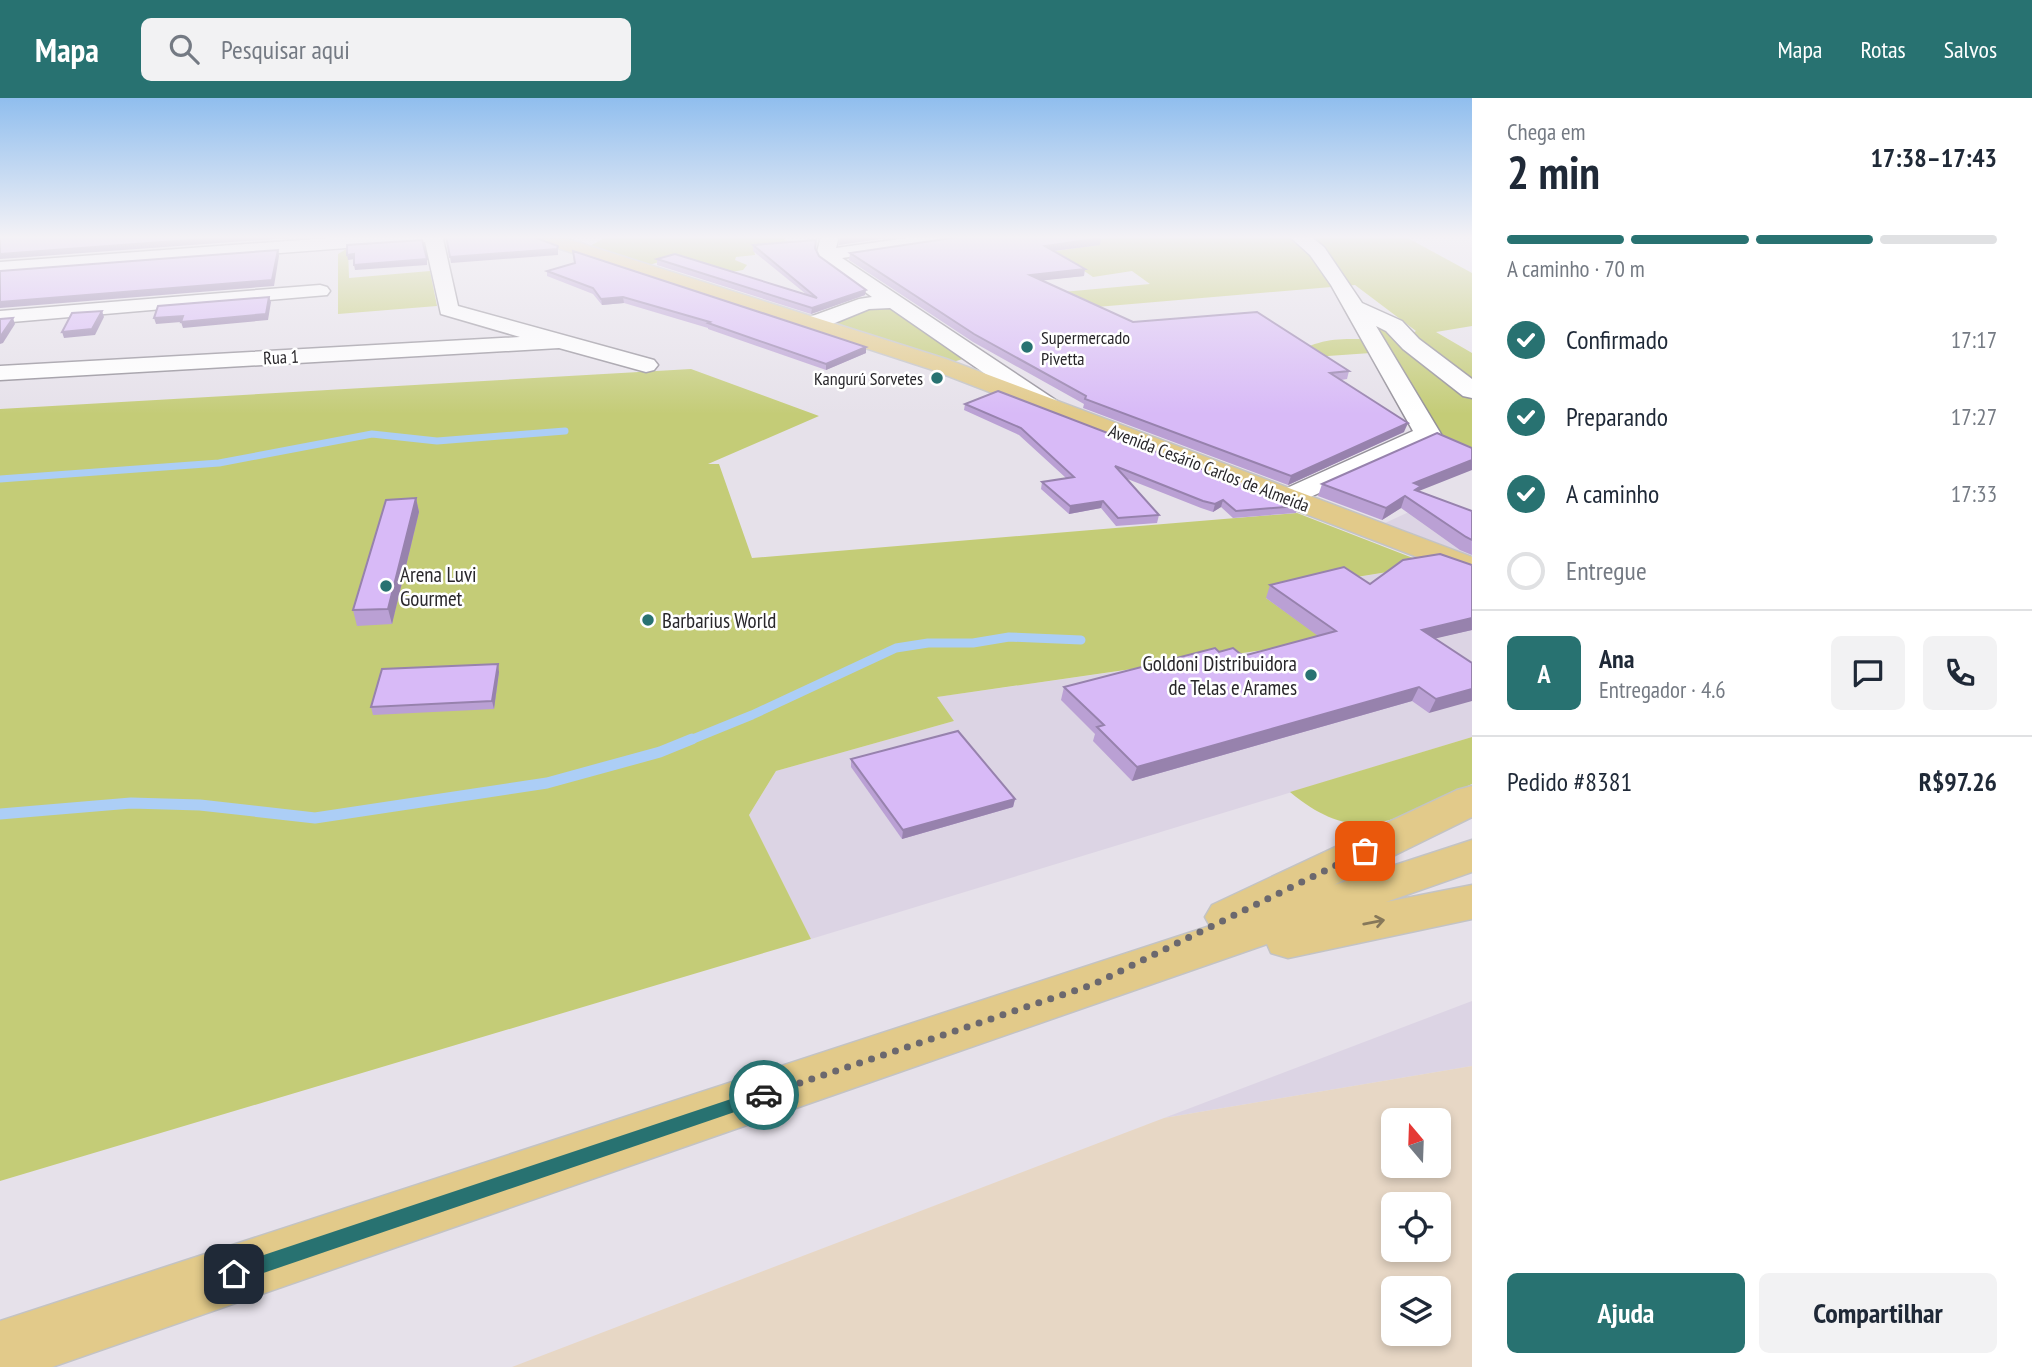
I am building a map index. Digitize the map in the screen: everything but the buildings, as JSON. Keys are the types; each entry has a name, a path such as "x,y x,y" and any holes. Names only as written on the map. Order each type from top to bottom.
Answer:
{"main road":[{"name":"Avenida Cesário Carlos de Almeida","path":"723,295 947,367 1472,568"},
{"path":"1092,985 1472,800"},
{"path":"0,1353 1472,856"},
{"path":"1092,985 1472,902"}],"street":[{"path":"0,317 268,295"},
{"path":"317,355 320,295"},
{"path":"445,295 448,310 646,365"},
{"path":"861,295 866,303"},
{"path":"888,295 1051,408"},
{"path":"1288,498 1429,434 1346,295"},
{"path":"812,324 866,303 897,302"},
{"path":"1355,308 1394,326 1411,344 1472,391"},
{"name":"Rua 1","path":"0,373 563,341"},
{"path":"947,367 970,366 981,359"}],"shaded area":[{"path":"1435,500 1472,513 1472,556 1385,523"},
{"path":"1431,565 1472,581 1472,737 811,939 749,815 776,771 954,721 936,697 1325,642 1266,598 1339,580"},
{"path":"1472,1001 1472,1066 1164,1118"},
{"path":"1472,1066 1472,1367 512,1367 1164,1118"}],"green space":[{"path":"338,295 435,295 437,306 338,314"},
{"path":"1057,295 1235,295 1085,308"},
{"path":"1369,295 1472,295 1472,326 1436,332 1472,353 1472,450 1444,437 1410,383 1385,352 1285,359 1319,343 1352,339 1379,340 1370,317 1399,342 1416,331"},
{"path":"874,305 892,306 966,358 953,362 838,326 837,322"},
{"path":"691,369 819,416 708,464 719,464 752,558 1297,513 1431,565 1344,579 1266,598 1326,641 937,697 954,721 776,771 749,815 811,939 0,1181 0,409"},
{"path":"1472,737 1472,784 1402,816 1360,824 1338,820 1315,810 1290,792"}],"waterway":[{"path":"0,479 219,463 372,434 437,441 565,431"},
{"path":"688,741 752,715 896,648 928,643 973,643 1009,637 1081,640"},
{"path":"0,814 131,803 200,805 315,818 547,783 660,752 692,739"}],"way so far":[{"path":"764,1095 1092,985 1365,851"}],"place":[{"name":"Supermercado Pivetta","path":"1027,347"},
{"name":"Kangurú Sorvetes","path":"937,378"},
{"name":"Arena Luvi Gourmet","path":"386,586"},
{"name":"Barbarius World","path":"648,620"},
{"name":"Goldoni Distribuidora de Telas e Arames","path":"1311,675"}],"route":[{"path":"234,1274 764,1095"}]}
